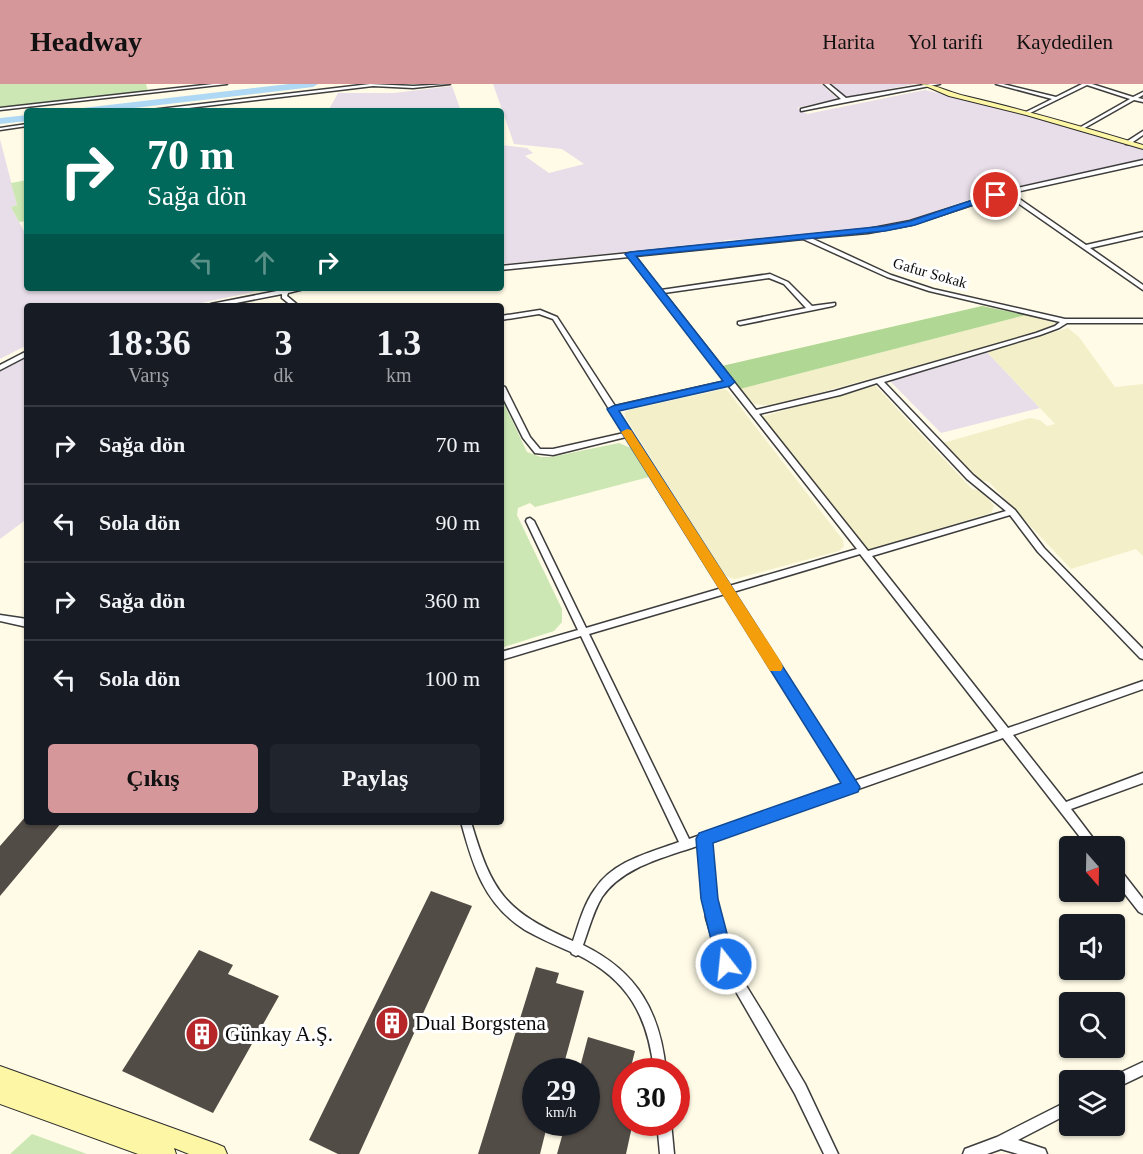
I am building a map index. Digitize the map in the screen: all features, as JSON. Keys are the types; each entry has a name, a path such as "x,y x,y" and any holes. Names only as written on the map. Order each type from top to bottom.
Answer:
{"street":[{"path":"154,84 157,91"},
{"path":"0,109 225,84"},
{"path":"178,108 373,85 413,87 448,84"},
{"path":"826,84 845,100"},
{"path":"803,110 845,100 938,84"},
{"path":"998,84 1057,99"},
{"path":"1028,113 1087,84 1143,101"},
{"path":"926,85 951,95 1028,113 1143,147"},
{"path":"1082,129 1143,93"},
{"path":"0,129 24,125"},
{"path":"1128,143 1143,133"},
{"path":"804,237 900,225 1006,192 1143,162"},
{"path":"1006,192 1143,288"},
{"path":"1085,248 1143,234"},
{"name":"Gafur Sokak","path":"504,268 804,237 914,286 1065,321 1143,321"},
{"path":"630,254 1087,836"},
{"path":"659,292 770,276 786,283 810,308"},
{"path":"224,303 276,291"},
{"path":"285,291 284,297 292,303"},
{"path":"740,324 833,304"},
{"path":"504,317 534,312 551,315 852,787"},
{"path":"753,413 879,381 1044,332 1065,321"},
{"path":"0,368 24,355"},
{"path":"879,381 970,477 1012,512 1041,550 1143,655"},
{"path":"613,409 730,382"},
{"path":"504,393 527,438 538,451 553,452 628,434"},
{"path":"504,655 726,590 1012,512"},
{"path":"530,521 686,845"},
{"path":"0,618 24,622"},
{"path":"576,950 593,904 606,883 633,866 686,845 1143,684"},
{"path":"1064,807 1143,778"},
{"path":"467,825 484,877 505,907 531,928 605,963 631,988 649,1022 658,1058"},
{"path":"705,839 709,899 726,964 794,1079 831,1154"},
{"path":"1125,886 1143,908"},
{"path":"1125,1077 1143,1068"},
{"path":"0,1076 217,1154"},
{"path":"0,1094 166,1154"},
{"path":"970,1154 1001,1142 1059,1112"},
{"path":"665,1136 667,1154"},
{"path":"1001,1142 1040,1154"}],"shaded area":[{"path":"493,84 821,84 836,97 837,99 797,108 807,114 925,90 999,107 1143,149 1143,160 989,193 910,220 873,228 764,239 724,240 724,242 504,264 504,145 527,148 533,153 525,156 549,173 584,164 562,149 514,144 504,115 504,108 501,108"},
{"path":"830,84 915,84 846,97"},
{"path":"452,86 460,108 330,108 338,93 394,93"},
{"path":"0,139 17,205 11,207 24,231 24,291 254,292 201,303 24,303 24,347 0,359"},
{"path":"1026,315 1055,323 1053,327 1046,330 772,406 754,404 740,389"},
{"path":"1068,328 1079,337 1115,387 1143,384 1143,556 1136,549 1071,569 989,482 980,480 943,443 1030,418 1040,420 1047,426 1055,424 987,352"},
{"path":"987,352 1040,408 941,433 890,381"},
{"path":"24,357 24,521 0,539 0,370"},
{"path":"874,384 972,489 982,491 994,506 991,513 867,550 761,417"},
{"path":"724,389 728,391 843,540 844,546 839,551 735,579 724,574 625,417 625,412"}],"green space":[{"path":"0,84 146,84 148,91 0,108"},
{"path":"24,181 24,221 19,222 11,207 17,205 11,183"},
{"path":"982,306 1026,315 740,389 722,366"},
{"path":"504,403 527,452 541,457 551,457 619,443 631,448 649,477 535,507 530,503 518,508 517,515 562,609 562,622 554,631 504,647"},
{"path":"32,1134 87,1154 10,1154"}],"building":[{"path":"24,818 24,825 59,825 0,896 0,846"},
{"name":"Dual Borgstena","path":"431,891 472,906 359,1154 338,1154 309,1140"},
{"name":"Günkay A.Ş.","path":"199,950 233,965 228,974 279,996 213,1113 122,1071"},
{"path":"536,967 559,973 556,983 584,991 566,1058 522,1058 522,1136 544,1136 540,1154 478,1154"},
{"path":"588,1037 635,1051 633,1058 612,1058 612,1136 630,1136 626,1154 557,1154 562,1136 600,1136 600,1058 582,1058"}],"waterway":[{"path":"109,108 313,84"},
{"path":"0,121 24,118"}],"slow traffic":[{"path":"627,432 776,667"}],"place":[{"name":"Dual Borgstena","path":"392,1023"},
{"name":"Günkay A.Ş.","path":"202,1034"}],"route":[{"path":"726,964 712,918 705,839 852,787 613,409 730,382 630,254 885,228 912,223 996,195"}]}
